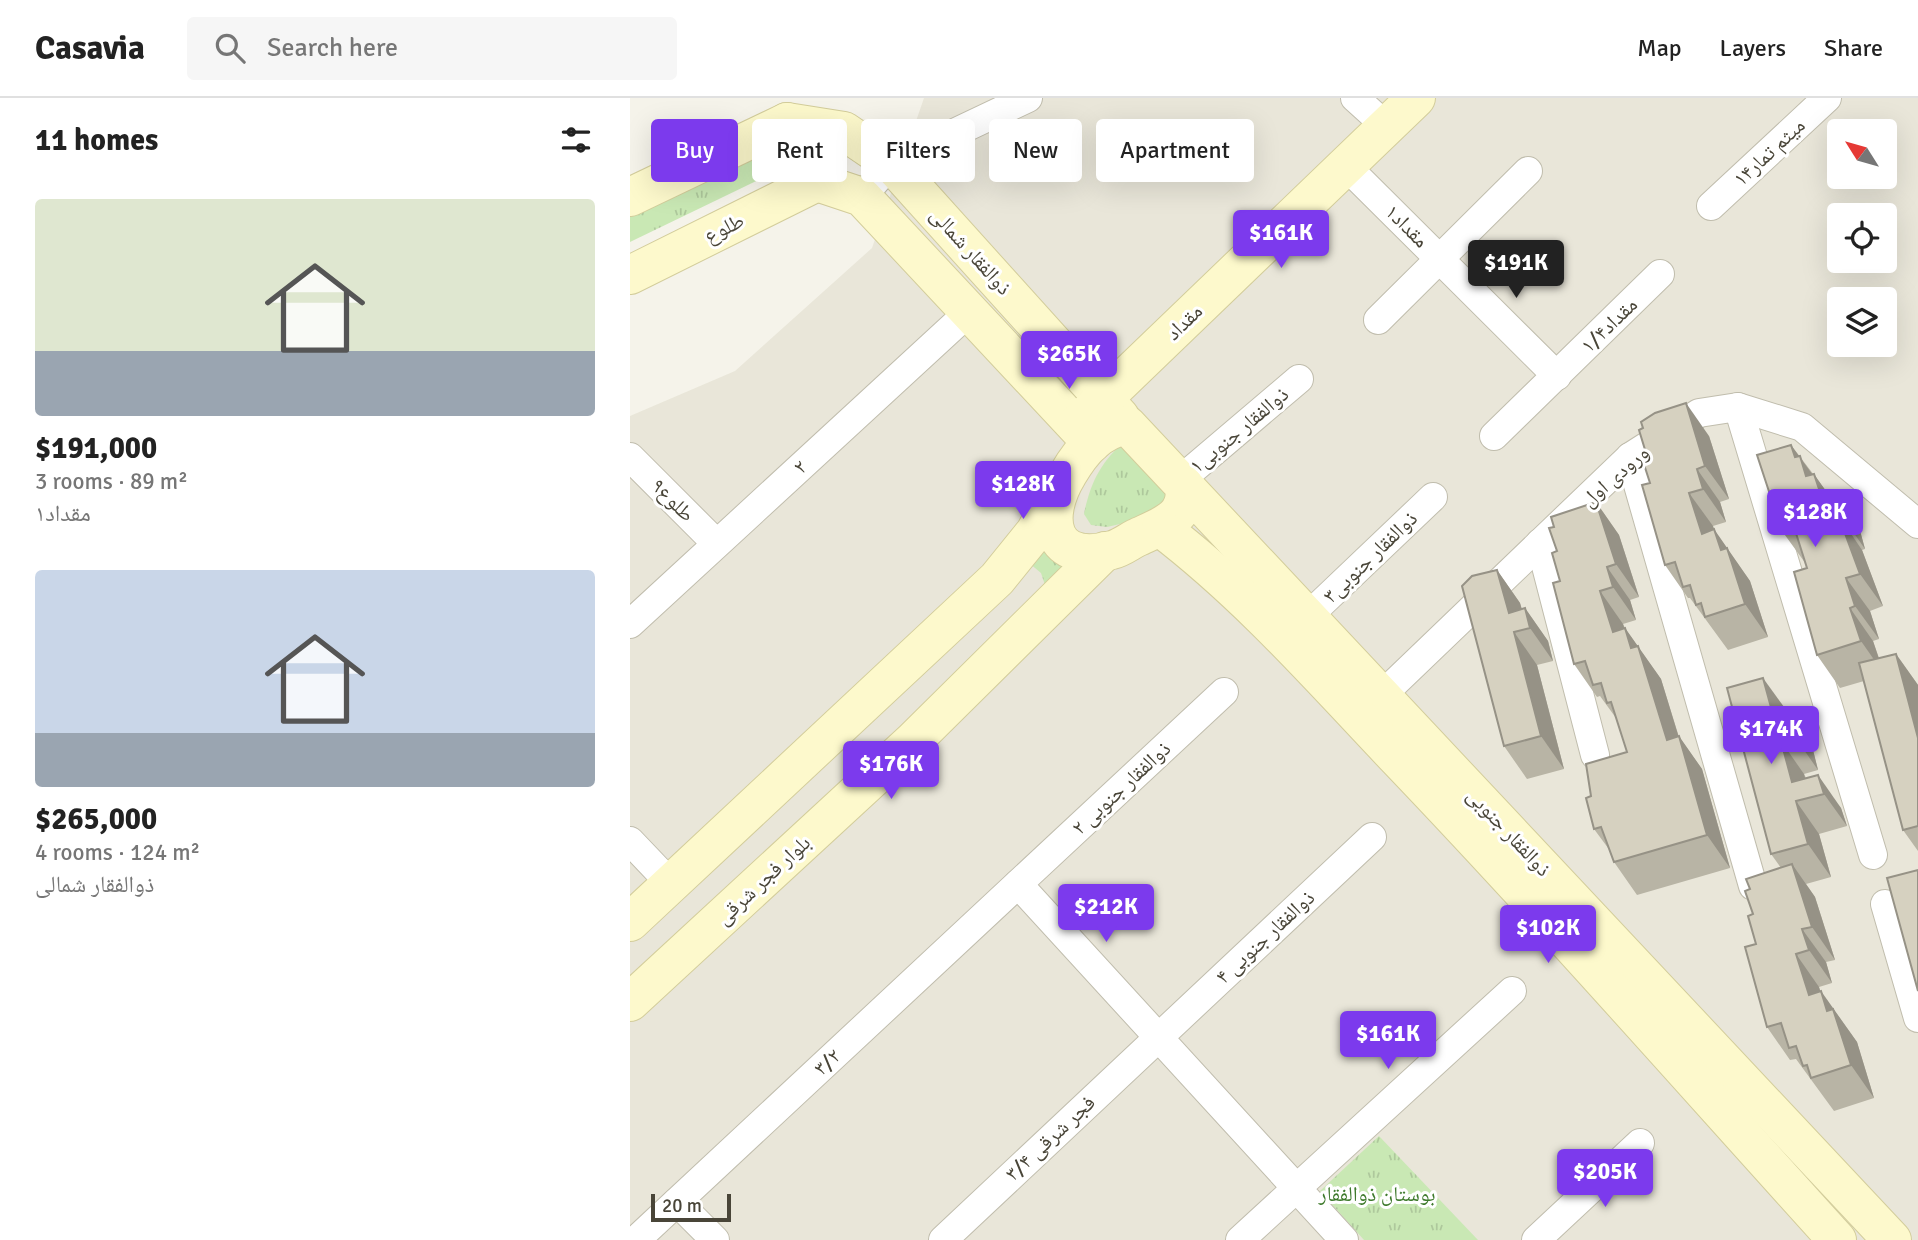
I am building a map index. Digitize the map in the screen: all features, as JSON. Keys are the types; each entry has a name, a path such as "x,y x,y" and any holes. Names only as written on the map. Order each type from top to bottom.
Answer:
{"main road":[{"name":"مقداد","path":"1115,412 1346,166 1416,98"},
{"path":"630,197 752,139"},
{"name":"ذوالفقار شمالی","path":"817,182 862,197 971,310 1084,434"},
{"name":"طلوع","path":"630,275 817,182"},
{"name":"ذوالفقار شمالی","path":"908,182 1115,412"},
{"path":"630,922 985,590 1035,532 1057,491 1080,453 1084,434 1115,412 1182,483 1186,499 1178,515 1161,528 1105,551 1077,553 1063,544 1054,533 1052,515 1057,491"},
{"name":"ذوالفقار جنوبی","path":"1182,483 1303,635 1670,1027 1892,1240"},
{"path":"1161,528 1303,635"},
{"name":"بلوار فجر شرقی","path":"630,1002 913,741 1014,638 1105,551"},
{"path":"985,590 1010,582 1025,585 1033,594 1032,608 1014,638"},
{"name":"ذوالفقار جنوبی","path":"1303,635 1381,696 1670,1027 1837,1240"}],"street":[{"path":"975,123 1028,98"},
{"path":"1355,98 1387,127"},
{"name":"میثم تمار۱۴","path":"1711,206 1827,98"},
{"name":"مقداد۱","path":"1346,166 1557,376"},
{"path":"1378,320 1528,171"},
{"path":"862,197 875,182"},
{"name":"مقداد۱/۴","path":"1494,436 1660,274"},
{"name":"۲","path":"630,624 971,310"},
{"name":"ذوالفقار جنوبی۱","path":"1182,483 1299,379"},
{"path":"1738,407 1873,855"},
{"name":"ورودی اول","path":"1381,696 1630,457 1699,413 1738,407 1802,427 1918,524"},
{"name":"طلوع۹","path":"630,457 716,543"},
{"path":"1630,457 1753,886"},
{"name":"ذوالفقار جنوبی۳","path":"1303,635 1433,497"},
{"path":"1540,543 1595,755"},
{"name":"۲ ذوالفقار جنوبی","path":"1018,884 1224,692"},
{"name":"۴ ذوالفقار جنوبی","path":"1158,1037 1372,837"},
{"path":"630,841 671,884"},
{"path":"1018,884 1344,1240"},
{"name":"۳/۲","path":"636,1240 1018,884"},
{"path":"1885,904 1918,1018"},
{"path":"1240,1240 1512,991"},
{"name":"۳/۴ فجر شرقی","path":"943,1240 1158,1037"},
{"path":"1536,1240 1640,1143"},
{"path":"677,1202 715,1240"}],"shaded area":[{"path":"924,98 1918,98 1918,1240 630,1240 630,416 735,371 872,248 895,182 975,182 975,119 917,119"}],"green space":[{"path":"752,157 752,182 754,182 630,242 630,217 701,182 738,182 738,164"},
{"path":"1127,440 1176,484 1159,515 1107,527 1091,525 1084,514 1098,472"},
{"path":"1044,534 1074,564 1045,585 1041,573 1029,563"},
{"name":"بوستان ذوالفقار","path":"1379,1136 1478,1240 1364,1240 1320,1191"}],"building":[{"path":"1686,403 1705,466 1697,469 1703,489 1689,493 1702,534 1714,529 1721,550 1727,548 1745,604 1705,617 1701,603 1696,605 1690,585 1683,587 1675,562 1665,565 1642,485 1650,483 1641,455 1646,453 1639,430 1643,428 1641,422 1655,413"},
{"path":"1791,445 1795,457 1800,456 1806,476 1814,474 1822,498 1836,494 1842,516 1839,517 1860,574 1846,578 1855,606 1850,608 1861,641 1817,655 1794,572 1807,568 1794,527 1782,531 1757,455"},
{"path":"1596,502 1616,564 1607,567 1613,587 1600,591 1613,632 1625,628 1631,648 1638,646 1667,740 1679,736 1707,835 1614,862 1601,827 1594,829 1586,798 1591,796 1586,764 1627,752 1611,702 1607,703 1601,683 1593,685 1585,661 1574,664 1553,583 1560,581 1552,553 1557,551 1549,528 1554,527 1551,517"},
{"path":"1497,570 1509,613 1525,608 1530,628 1514,632 1541,736 1504,746 1462,586 1472,576"},
{"path":"1896,654 1918,738 1918,826 1903,830 1859,663"},
{"path":"1763,678 1775,722 1790,718 1795,737 1781,741 1792,782 1818,775 1824,794 1796,801 1808,844 1771,854 1727,688"},
{"path":"1792,864 1812,927 1802,929 1809,950 1796,954 1809,995 1821,991 1827,1011 1833,1009 1851,1065 1811,1078 1807,1065 1803,1066 1796,1046 1789,1048 1781,1023 1767,1027 1745,947 1756,944 1748,916 1753,914 1745,891 1750,889 1746,879"},
{"path":"1918,870 1918,991 1887,878"}]}
